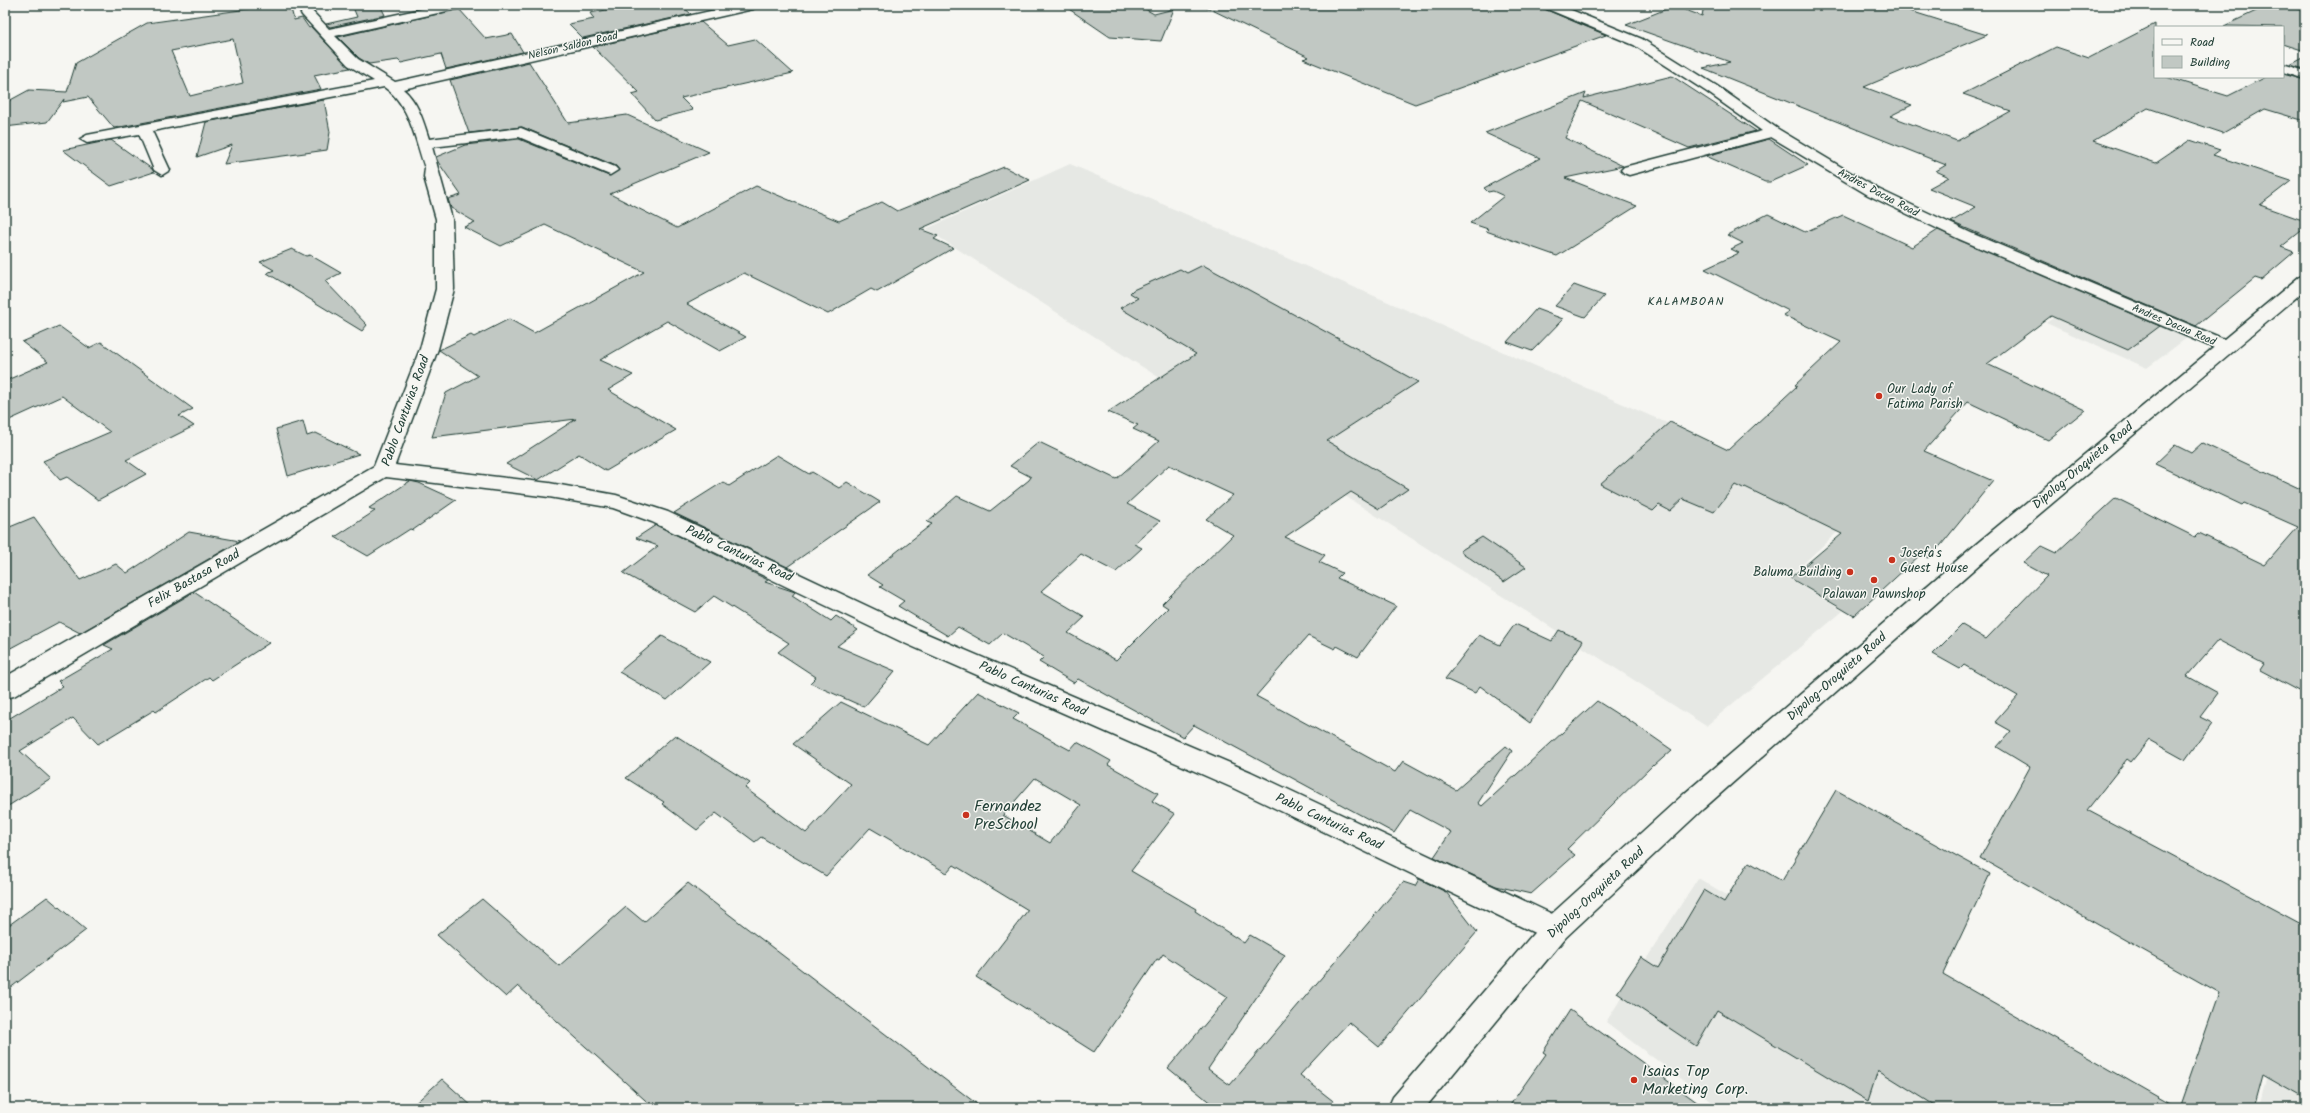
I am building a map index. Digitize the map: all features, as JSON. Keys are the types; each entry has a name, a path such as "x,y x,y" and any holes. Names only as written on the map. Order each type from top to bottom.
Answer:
{"street":[{"name":"Pablo Canturias Road","path":"303,5 306,12 353,62 389,85 405,98 413,112 432,168 432,177 444,220 445,289 429,349 382,470 549,490 616,502 660,517 716,542 910,636 1242,780 1555,929"},
{"path":"326,34 456,5"},
{"name":"Nelson Saldon Road","path":"87,139 389,85 753,5"},
{"name":"Andres Dacua Road","path":"1549,5 1638,42 1712,89 1773,132 1852,181 1912,211 2225,346"},
{"path":"2284,68 2305,75"},
{"path":"144,128 162,170"},
{"path":"424,144 520,132 610,170"},
{"path":"1629,170 1773,132"},
{"name":"Dipolog-Oroquieta Road","path":"1404,1108 1555,929 1694,801 1930,596 2225,346 2305,281"},
{"name":"Felix Bastasa Road","path":"5,689 382,470"}],"shaded area":[{"path":"1070,164 1863,508 1788,578 1843,611 1706,726 926,229"},
{"path":"2087,294 2188,337 2147,368 2046,323"},
{"path":"1698,878 2086,1108 1720,1108 1606,1022"},
{"path":"2281,1021 2305,1034 2305,1108 2260,1108"}],"building":[{"path":"277,5 290,5 294,20 302,18 309,28 311,27 350,68 314,75 321,89 120,127 114,128 88,97 63,102 64,99 47,122 5,127 5,103 29,90 67,92 76,63 147,23","holes":["233,39 243,83 190,96 171,51"]},
{"path":"352,5 380,5 385,15 330,27 326,24 357,17"},
{"path":"633,5 681,5 691,14 583,38 569,24 594,19 590,13"},
{"path":"1063,5 1138,5 1154,14 1174,9 1161,41 1110,37"},
{"path":"1202,5 1535,5 1606,35 1415,104 1303,59 1309,57"},
{"path":"1704,5 1891,5 1987,35 1864,87 1912,105 1890,116 1957,141 2011,111 1963,94 2056,47 2089,58 2155,24 2154,78 2169,78 2228,96 2264,78 2284,78 2284,74 2305,80 2305,121 2265,109 2223,133 2148,108 2093,141 2156,163 2190,140 2220,150 2213,155 2291,181 2260,205 2305,221 2305,228 2281,247 2294,252 2261,280 2255,278 2196,326 1951,222 1976,207 1929,188 1949,177 1936,171 1946,165 1703,68 1730,62 1626,25 1674,6 1702,16"},
{"path":"2269,5 2283,5 2305,11 2305,51 2284,44 2284,26 2224,26"},
{"path":"459,9 486,39 512,34 523,52 446,69 441,54 401,63 398,60 369,64 359,58 338,37"},
{"path":"701,22 728,45 755,39 793,73 681,98 693,110 655,120 632,94 639,92 593,47"},
{"path":"2305,57 2305,69 2290,65"},
{"path":"529,62 568,123 627,115 709,152 610,194 677,228 756,186 839,221 882,202 897,211 1004,167 1030,180 920,229 938,236 934,239 953,248 877,292 871,289 828,314 744,273 687,304 746,337 720,351 667,321 600,360 633,375 608,390 676,430 606,471 579,454 538,480 506,464 576,419 432,437 446,393 478,376 439,350 471,335 474,337 509,319 534,333 644,272 545,225 501,246 464,227 475,222 451,208 448,199 461,195 436,157 465,145 519,139 609,176 619,170 616,166 522,127 469,133 450,80"},
{"path":"1672,76 1756,131 1689,148 1582,101 1565,138 1623,166 1565,178 1637,206 1557,256 1486,231 1488,229 1470,223 1504,196 1493,191 1488,192 1484,188 1540,158 1485,133 1586,93 1584,98"},
{"path":"324,100 330,132 327,150 224,164 232,145 197,157 206,122"},
{"path":"1769,139 1808,165 1770,182 1765,182 1706,156"},
{"path":"111,140 152,169 154,172 111,186 63,150"},
{"path":"1768,214 1805,232 1843,215 1912,247 1938,230 2160,326 2128,350 2051,316 1987,364 2085,410 2048,440 1968,402 1924,451 1993,481 1941,545 1928,558 1921,554 1854,616 1790,578 1842,534 1745,487 1743,489 1735,485 1714,512 1683,499 1670,511 1659,505 1653,511 1600,484 1670,422 1728,450 1797,386 1795,385 1841,342 1783,315 1789,311 1705,269 1739,253 1731,249 1743,243 1727,235"},
{"path":"292,249 306,256 310,255 341,273 325,281 367,325 362,331 267,273 274,270 260,262"},
{"path":"1203,265 1418,382 1327,441 1408,489 1379,509 1351,492 1285,537 1325,555 1319,562 1342,573 1337,578 1396,606 1358,657 1337,646 1335,649 1308,636 1256,696 1395,772 1403,761 1456,790 1506,746 1512,751 1478,803 1482,806 1597,701 1622,717 1623,716 1672,750 1654,766 1653,765 1567,849 1575,855 1531,894 1496,886 1434,857 1451,832 1410,810 1394,833 1194,725 1183,737 1078,679 1074,683 1039,662 1044,657 1003,633 990,645 958,627 948,636 898,606 904,601 880,587 883,585 867,575 932,524 927,522 957,496 990,511 1029,480 1031,477 1010,466 1039,442 1116,479 1159,441 1133,429 1138,425 1108,412 1196,354 1120,308 1138,298 1130,293 1133,290 1180,269 1187,273","holes":["1169,465 1233,495 1206,519 1233,535 1162,604 1168,608 1116,660 1068,633 1085,617 1041,591 1081,554 1116,572 1142,548 1134,544 1160,521 1127,504"]},
{"path":"1574,285 1604,296 1585,317 1555,306"},
{"path":"1536,309 1563,319 1532,351 1507,342"},
{"path":"59,326 89,348 101,342 193,409 179,416 194,426 126,460 146,474 98,500 67,477 60,480 43,461 110,432 62,396 5,422 5,381 48,362 22,342"},
{"path":"303,421 307,436 316,433 359,454 288,476 276,429"},
{"path":"2202,443 2305,491 2305,694 2260,670 2264,664 2218,640 2187,676 2218,693 2200,717 2212,723 2185,760 2149,740 2131,762 2127,759 2087,810 2305,926 2305,1099 2263,1075 2254,1108 2179,1108 2219,993 1980,858 2030,767 1997,747 2011,731 1995,722 2018,696 1964,665 1960,669 1933,654 1962,625 1986,639 2047,576 2023,563 2041,546 2056,553 2116,498 2195,537 2199,533 2265,565 2298,527 2244,503 2242,505 2155,464 2175,445 2191,453"},
{"path":"777,455 809,474 812,472 839,488 847,482 880,502 787,567 674,513 723,482 729,486"},
{"path":"410,481 419,483 456,500 413,530 410,529 368,556 335,537 375,511 369,508"},
{"path":"34,517 80,580 116,564 127,573 189,532 240,541 80,633 59,622 5,651 5,529"},
{"path":"656,525 768,580 765,582 795,592 792,596 831,621 836,616 858,630 837,646 895,671 864,707 810,683 816,677 778,652 789,643 714,596 695,612 623,573 658,546 636,538"},
{"path":"1482,537 1526,567 1504,582 1460,551"},
{"path":"194,592 269,643 212,680 209,677 156,712 154,710 98,744 73,718 20,751 51,779 5,808 5,721 63,686 58,681 113,649 104,645"},
{"path":"1515,624 1552,641 1559,630 1583,641 1530,723 1480,686 1475,693 1445,679 1479,635 1500,645"},
{"path":"662,636 710,662 667,700 619,672"},
{"path":"978,692 1019,713 1013,719 1070,750 1077,742 1111,761 1108,765 1158,793 1152,801 1175,814 1131,871 1196,909 1195,911 1244,943 1250,935 1285,955 1208,1069 1230,1085 1403,882 1415,886 1419,879 1446,892 1477,932 1379,1047 1349,1022 1300,1075 1342,1108 1211,1108 1213,1105 1168,1068 1228,997 1163,954 1159,960 1157,959 1094,1052 976,977 1028,910 954,865 947,873 870,828 826,876 761,837 755,842 716,813 697,830 662,804 664,802 626,778 675,735 750,783 745,788 806,833 851,784 793,744 841,702 929,745","holes":["1035,778 1081,805 1050,843 1003,815"]},
{"path":"1836,790 1990,874 1943,974 2177,1108 1939,1108 1878,1070 1868,1101 1717,1010 1696,1046 1617,993 1641,957 1658,968 1704,890 1724,902 1749,862 1782,881"},
{"path":"688,883 982,1108 654,1108 518,986 506,997 437,935 482,899 559,966 626,907 644,922"},
{"path":"47,897 86,930 5,992 5,928"},
{"path":"1570,1010 1705,1108 1508,1108 1546,1054 1543,1052"},
{"path":"442,1079 474,1108 410,1108"}],"place":[{"name":"Our Lady of Fatima Parish","path":"1879,396"},
{"name":"Josefa's Guest House","path":"1892,560"},
{"name":"Baluma Building","path":"1850,572"},
{"name":"Palawan Pawnshop","path":"1874,580"},
{"name":"Fernandez PreSchool","path":"966,815"},
{"name":"Isaias Top Marketing Corp.","path":"1634,1080"}],"district":[{"name":"KALAMBOAN","path":"1686,301"}]}
